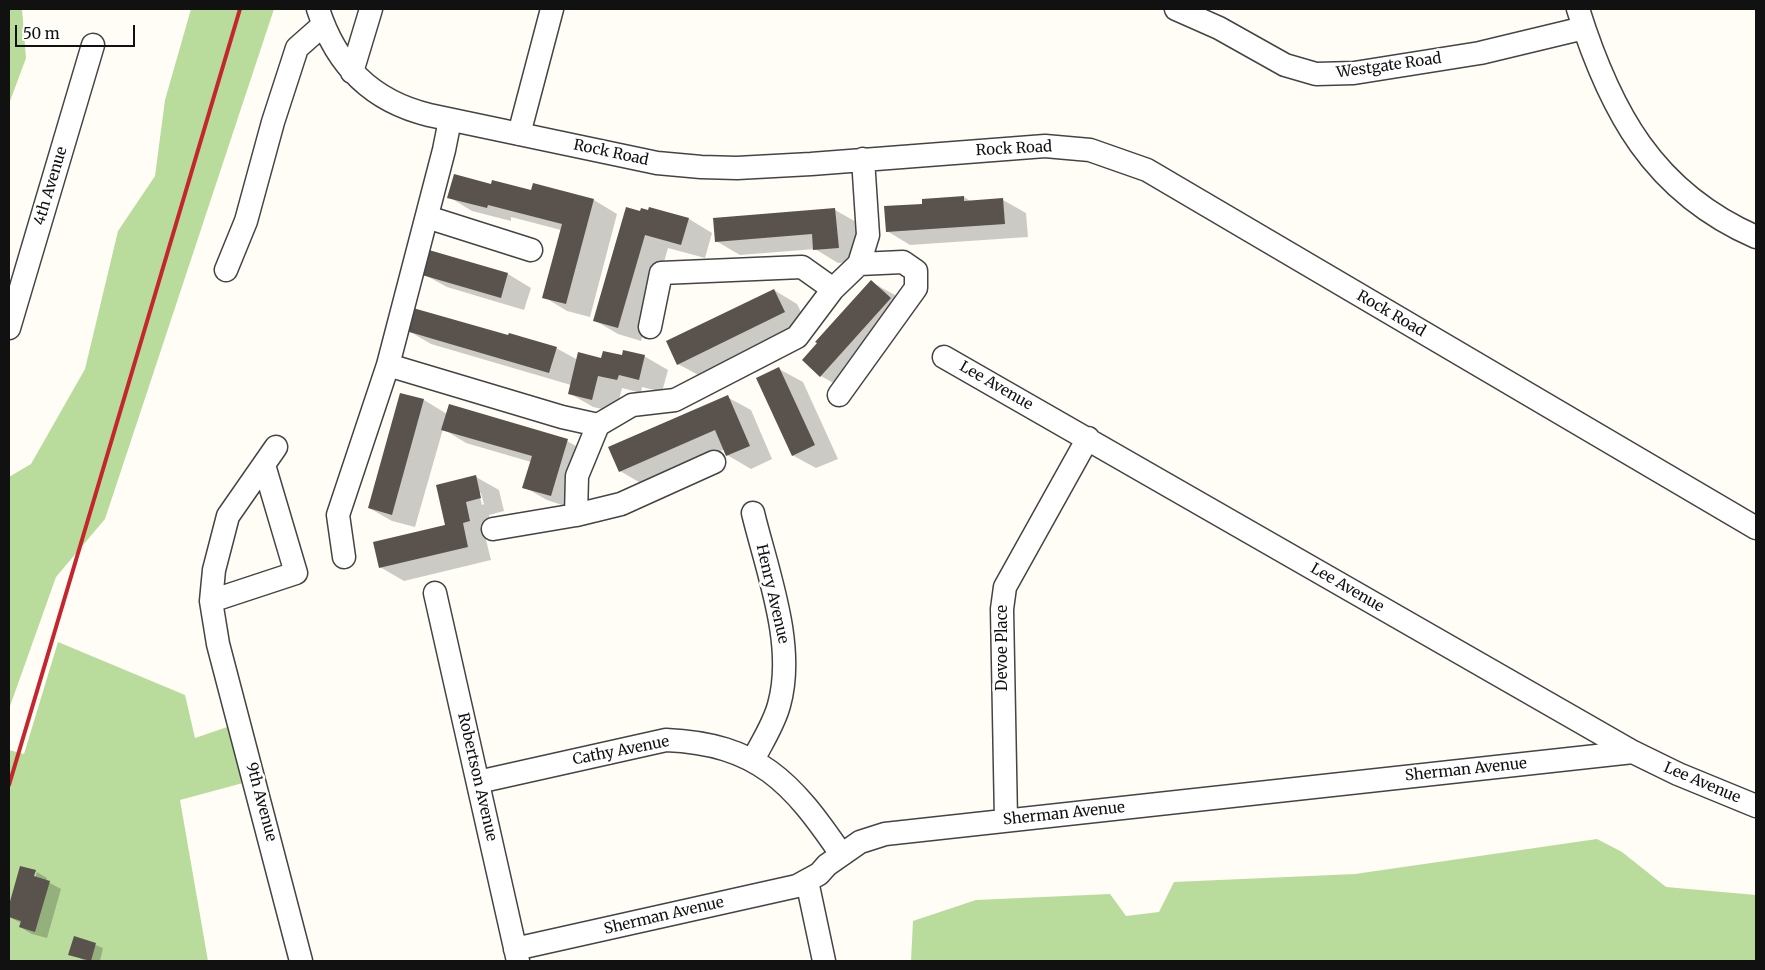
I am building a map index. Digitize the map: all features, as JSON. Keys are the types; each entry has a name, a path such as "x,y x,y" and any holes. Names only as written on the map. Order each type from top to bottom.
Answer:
{"street":[{"path":"352,72 371,9"},
{"path":"519,134 552,9"},
{"name":"Westgate Road","path":"1176,9 1219,28 1285,65 1316,74 1354,73 1471,55 1581,18"},
{"path":"226,270 246,221 273,122 297,48 320,17"},
{"name":"Rock Road","path":"320,17 352,72 375,93 410,111 657,163 737,168 1045,146 1090,150 1147,170 1756,528"},
{"path":"1581,18 1606,87 1628,126 1654,163 1683,192 1718,217 1756,237"},
{"name":"4th Avenue","path":"9,328 93,45"},
{"path":"344,557 338,514 388,365 450,120"},
{"path":"576,515 577,476 598,425 632,405 675,400 797,337 833,288 859,264 868,235 863,159"},
{"path":"427,217 531,250"},
{"path":"839,395 916,288 916,270 903,262 859,264"},
{"path":"650,327 661,273 802,267 833,288"},
{"name":"Lee Avenue","path":"944,357 1633,752 1678,774 1756,806"},
{"path":"388,365 562,418 598,425"},
{"name":"Devoe Place","path":"1006,820 1002,610 1005,587 1088,438"},
{"name":"9th Avenue","path":"211,601 296,573 270,456 228,516 214,570 211,601 218,644 302,961"},
{"path":"494,529 576,515 621,504 714,462"},
{"name":"Henry Avenue","path":"753,513 777,611 785,660 783,691 779,707 753,760"},
{"name":"Robertson Avenue","path":"435,594 517,955"},
{"name":"Cathy Avenue","path":"478,782 666,740 694,741 724,748 753,760 788,784 799,796 841,854"},
{"name":"Sherman Avenue","path":"517,955 797,886 819,874 841,854 860,842 885,834 1633,752"},
{"path":"807,881 824,961"}],"green space":[{"path":"9,9 22,9 26,58 9,104"},
{"path":"191,9 274,9 105,519 56,577 9,709 9,477 31,464 85,369 118,231 155,176 165,100"},
{"path":"58,642 185,695 195,738 242,722 254,780 180,800 208,961 9,961 9,750 24,754"},
{"path":"1597,839 1622,852 1666,887 1756,895 1756,961 911,961 913,921 976,900 1110,894 1126,916 1159,912 1174,882 1355,874"}],"building":[{"path":"454,174 491,184 492,180 531,190 533,183 594,199 566,304 542,298 562,224 488,205 487,208 447,198"},
{"path":"964,196 964,201 1003,198 1005,224 886,232 884,206 922,204 922,199"},
{"path":"626,207 640,211 641,208 648,210 649,207 689,218 681,245 645,235 618,328 593,321"},
{"path":"835,208 839,248 813,250 812,234 715,242 713,218"},
{"path":"429,250 508,273 501,298 422,275"},
{"path":"871,280 891,298 820,377 802,360 817,343 815,342"},
{"path":"774,289 785,312 677,365 666,341"},
{"path":"413,308 557,347 549,373 406,331"},
{"path":"623,350 645,355 639,380 619,375 617,380 598,376 592,400 568,394 578,352 601,358 603,351 622,355"},
{"path":"779,367 815,445 792,456 756,378"},
{"path":"400,393 424,399 392,515 368,508"},
{"path":"728,395 750,446 726,456 715,430 619,472 608,447"},
{"path":"449,404 568,439 551,496 522,488 532,456 441,430"},
{"path":"476,475 481,498 466,502 470,521 463,523 468,547 379,568 373,542 445,525 436,485"},
{"path":"20,866 36,870 34,876 50,881 35,932 19,927 21,921 9,917 9,905"},
{"path":"74,936 96,943 91,961 68,955"}],"railway":[{"path":"9,785 240,9"}]}
